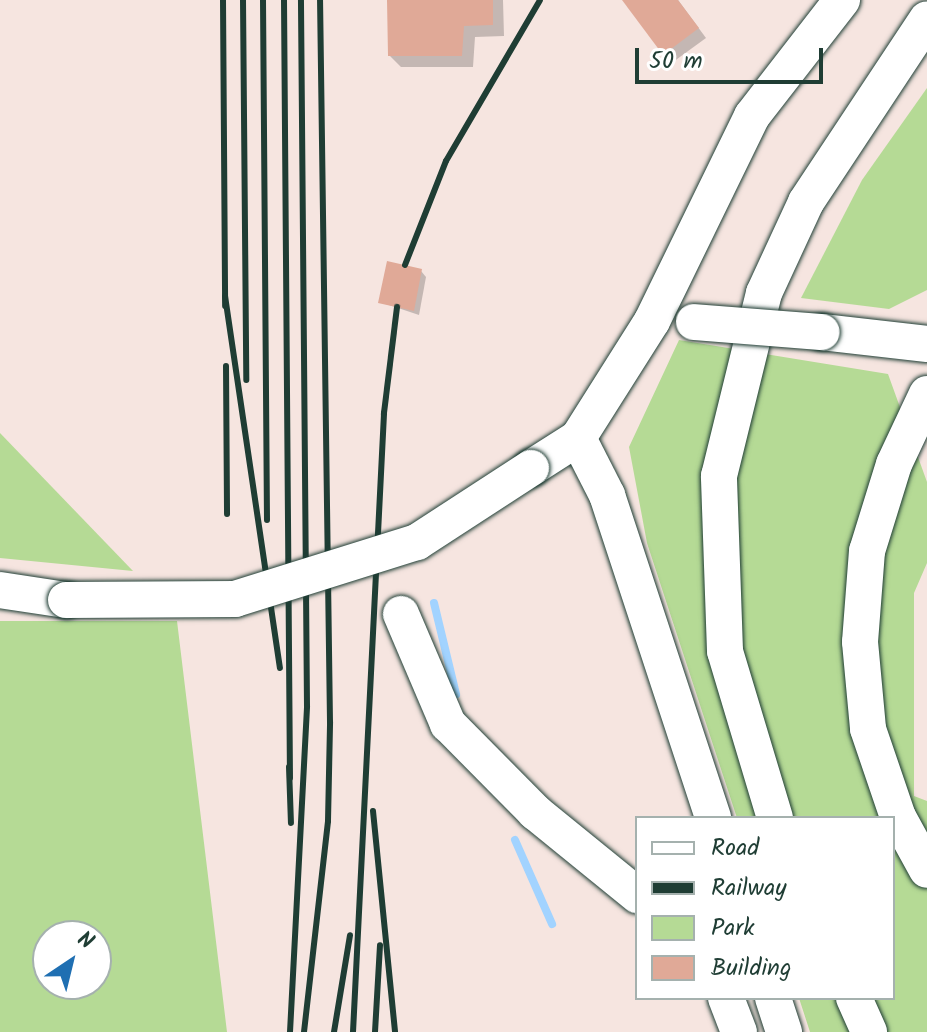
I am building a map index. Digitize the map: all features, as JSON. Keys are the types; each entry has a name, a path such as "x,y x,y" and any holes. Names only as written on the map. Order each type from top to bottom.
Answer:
{"street":[{"path":"0,590 66,600 235,599 417,542 578,438 652,321 752,116 842,0"},
{"path":"774,816 725,651 719,476 764,293 806,202 927,19"},
{"path":"652,321 822,332 927,344"},
{"path":"927,394 894,464 867,551 860,642 868,729 898,817 927,870"},
{"path":"578,438 607,495 712,816"},
{"path":"401,614 448,724 535,812 635,893"},
{"path":"727,1000 739,1032"},
{"path":"774,1000 784,1032"},
{"path":"855,1000 869,1032"}],"green space":[{"path":"927,88 927,290 889,309 801,298 862,180"},
{"path":"679,340 888,374 927,482 927,563 914,593 914,796 927,801 927,1032 810,1032 800,1000 895,1000 895,816 736,816 647,543 629,447"},
{"path":"0,433 133,571 0,558"},
{"path":"0,621 177,621 227,1032 0,1032"}],"building":[{"path":"387,0 493,0 493,25 464,26 462,56 388,56"},
{"path":"622,0 678,0 699,28 663,55"},
{"path":"387,261 422,269 414,311 378,303"}],"waterway":[{"path":"434,603 456,694"},
{"path":"515,840 552,924"}],"railway":[{"path":"223,0 225,306"},
{"path":"243,0 246,380"},
{"path":"263,0 267,520"},
{"path":"284,0 290,778"},
{"path":"290,1032 307,706 301,0"},
{"path":"304,1032 328,821 330,722 320,0"},
{"path":"405,265 446,161 540,0"},
{"path":"225,296 280,668"},
{"path":"353,1032 384,413 397,307"},
{"path":"226,366 227,514"},
{"path":"289,767 291,823"},
{"path":"373,811 395,1032"},
{"path":"334,1032 350,935"},
{"path":"375,1032 380,945"}]}
